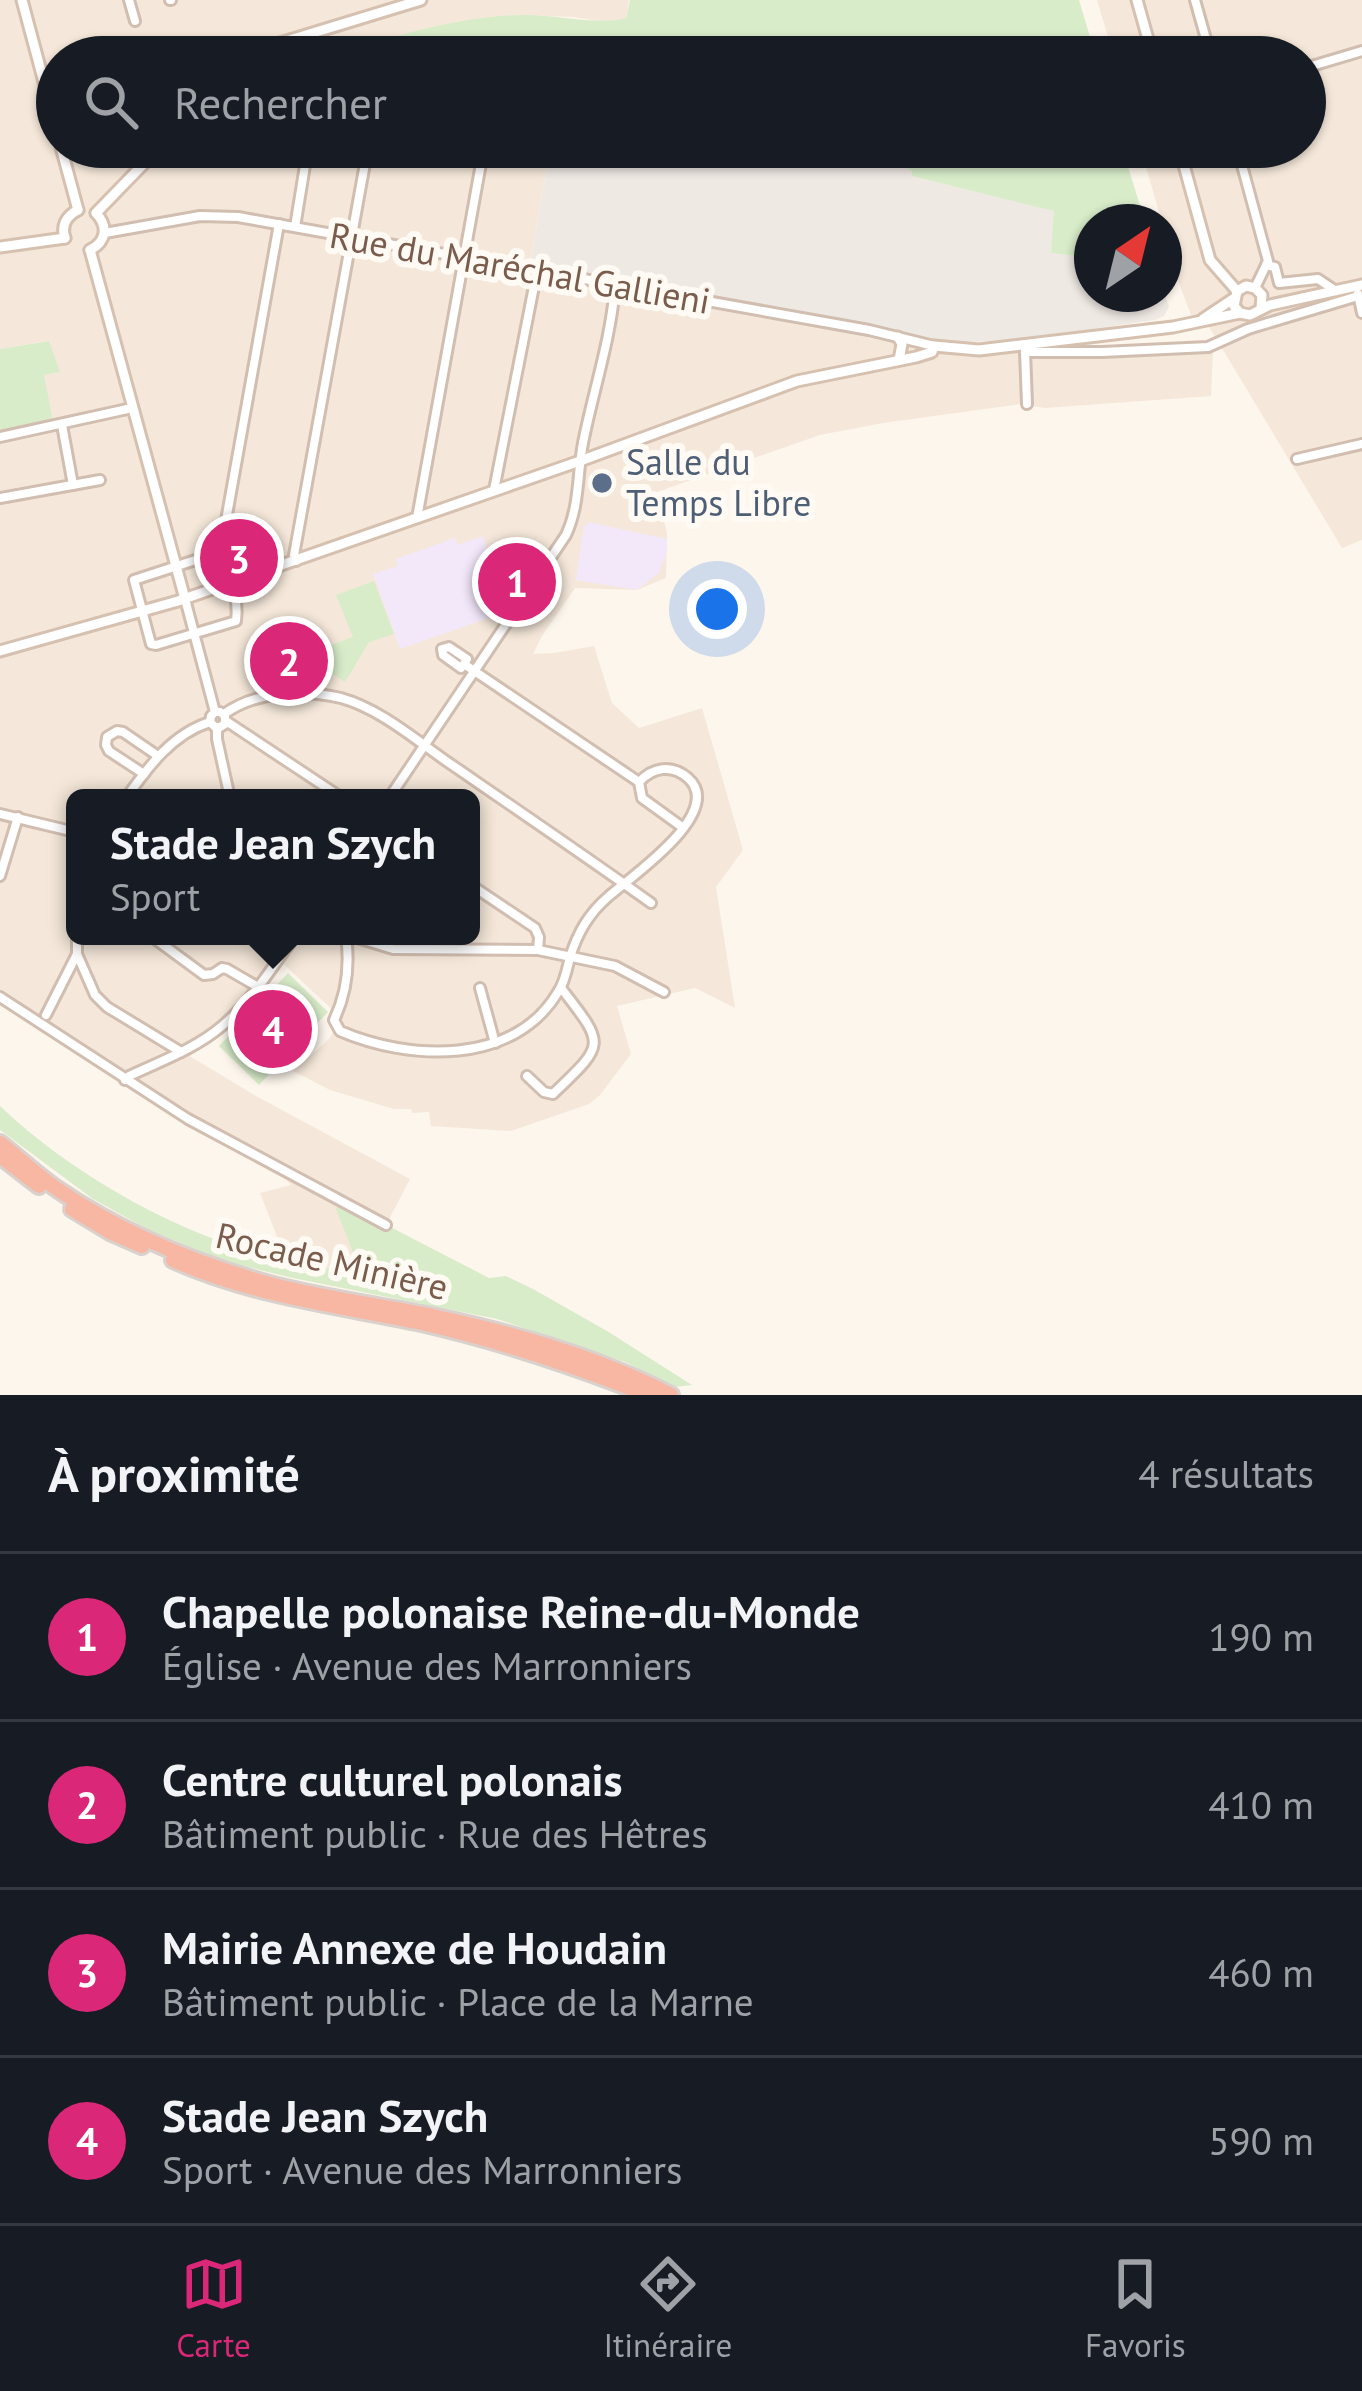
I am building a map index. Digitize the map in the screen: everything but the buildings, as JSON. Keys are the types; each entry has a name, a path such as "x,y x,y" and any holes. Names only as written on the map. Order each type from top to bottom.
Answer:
{"highway":[{"name":"Rocade Minière","path":"0,1143 86,1207 182,1254 268,1283 492,1329 638,1378 671,1395"},
{"name":"Rocade Minière","path":"0,1156 98,1226 198,1271 318,1305 493,1340 648,1395"}],"street":[{"path":"22,0 36,52"},
{"path":"129,0 135,21"},
{"path":"1137,0 1147,36"},
{"path":"1195,0 1205,36"},
{"path":"302,36 416,1"},
{"path":"1326,62 1362,51"},
{"path":"67,168 79,210"},
{"path":"96,213 140,168"},
{"path":"295,227 305,168"},
{"path":"296,561 364,168"},
{"path":"417,518 480,168"},
{"path":"1185,168 1210,260 1235,295 1234,306 1240,313"},
{"path":"1243,168 1268,261 1259,291 1259,316"},
{"path":"65,238 64,224 70,215 79,210 96,213 105,233 101,242 81,250"},
{"name":"Rue du Maréchal Gallieni","path":"105,233 214,215 934,346"},
{"path":"220,554 134,580 152,644 236,621 238,615 220,554 279,224"},
{"path":"0,247 65,238 81,250 132,408 219,719 217,740 228,789"},
{"path":"1266,265 1275,267 1279,283 1318,279 1336,292"},
{"path":"494,490 537,271"},
{"path":"395,789 572,522 615,286"},
{"path":"1198,322 1246,286 1311,296"},
{"path":"1025,348 1102,352 1208,347 1259,316 1311,296 1359,289"},
{"path":"1359,289 1362,313"},
{"path":"0,651 230,584 797,381 926,355 934,346 1025,348 1240,313 1259,316 1359,289"},
{"path":"898,337 902,344 899,360"},
{"path":"1025,348 1028,404"},
{"path":"0,437 132,408"},
{"path":"62,425 73,484"},
{"path":"1297,459 1362,444"},
{"path":"0,498 100,480"},
{"path":"464,664 639,782 642,798 682,827"},
{"path":"133,789 158,756 186,732 247,701 308,693 355,703 652,903"},
{"path":"219,719 328,789"},
{"path":"144,774 109,751 107,737 123,732 158,756"},
{"path":"348,945 345,993 334,1020 340,1031 389,1048 446,1051 495,1043 533,1021 561,988 586,919 663,852 694,812 697,802 692,781 676,770 652,771 639,782"},
{"path":"0,814 66,830"},
{"path":"0,876 18,817"},
{"path":"480,891 535,928 538,950"},
{"path":"77,945 94,995 182,1052"},
{"path":"163,945 204,975 227,969 258,987"},
{"path":"125,1080 221,1027 288,945"},
{"path":"377,945 393,950 538,950 615,966 664,992"},
{"path":"46,1015 77,954"},
{"path":"480,988 495,1043"},
{"path":"527,1076 544,1092 554,1094 590,1058 595,1042 591,1027 561,988"},
{"path":"0,997 225,1140 386,1225"}],"shaded area":[{"path":"0,0 629,0 626,18 611,23 521,15 455,22 404,36 36,36 36,168 546,168 530,264 934,346 1053,341 1056,353 1208,347 1213,352 1211,396 1045,408 1021,404 883,423 820,435 657,492 667,533 666,578 637,590 575,588 533,654 594,646 612,703 639,728 702,708 743,850 716,887 735,1008 695,988 617,1006 631,1054 589,1104 511,1131 431,1126 429,1112 394,1109 330,1090 293,1071 329,1039 337,1026 337,1014 278,959 241,1008 183,1052 410,1179 386,1225 337,1209 362,1274 312,1266 303,1246 283,1252 260,1193 291,1185 273,1166 0,997 0,437 43,374 59,372 48,341 0,349"},
{"path":"1097,0 1362,0 1362,540 1342,548 1209,327 1191,315 1182,291 1182,204 1157,204 1146,168 1326,168 1326,36 1108,36"},
{"path":"546,168 906,168 912,176 1055,211 1051,253 1074,256 1074,312 1166,312 1154,320 1080,331 997,341 921,343 688,299 659,288 530,265"},
{"path":"588,522 667,539 659,573 637,590 576,580"},
{"path":"483,536 509,611 400,649 373,574 398,566 396,559 455,538 458,545"}],"green space":[{"path":"630,0 1079,0 1090,36 397,36 448,23 523,15 626,18"},
{"path":"906,168 1128,168 1139,204 1074,204 1074,256 1051,253 1054,211 912,176"},
{"path":"49,341 60,372 44,375 54,427 0,437 0,349"},
{"path":"374,581 394,634 369,642 345,682 324,668 328,646 353,637 336,595"},
{"path":"288,973 328,1012 259,1085 219,1046"},
{"path":"0,1106 99,1182 177,1224 257,1253 361,1273 336,1209 340,1201 489,1278 506,1276 533,1289 692,1385 675,1387 625,1362 497,1319 224,1261 149,1230 93,1199 0,1130"}],"place":[{"name":"Salle du Temps Libre","path":"602,483"},
{"name":"Mairie Annexe de Houdain","path":"239,558"},
{"name":"Chapelle polonaise Reine-du-Monde","path":"517,582"},
{"name":"Centre culturel polonais","path":"289,661"},
{"name":"Stade Jean Szych","path":"273,1029"}]}
